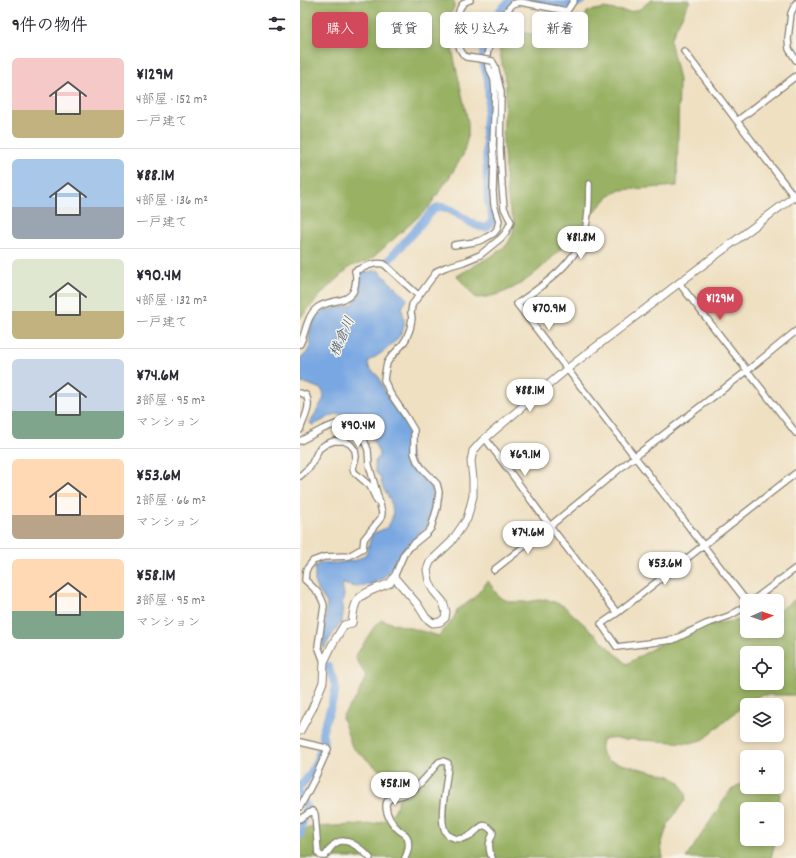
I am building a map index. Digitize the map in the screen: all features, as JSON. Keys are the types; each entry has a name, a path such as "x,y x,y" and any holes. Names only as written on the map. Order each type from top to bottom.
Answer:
{"street":[{"path":"300,731 312,709 323,682 324,662 344,625 352,623 356,602 360,596 390,583 404,554 431,528 437,508 439,492 437,484 417,461 414,453 414,430 390,393 384,380 387,363 406,339 412,318 412,306 438,271 480,255 501,238 511,222 504,208 500,149 501,92 495,66 492,60 466,57 462,53 458,38 458,12 460,2 470,0"},
{"path":"454,245 482,240 494,233 497,229 499,221 494,205 493,192 495,93 494,80 488,66 487,55 495,23 512,4 520,2 567,11 574,0"},
{"path":"796,3 791,13 788,39 789,49 796,60"},
{"path":"394,577 418,605 426,618 433,623 440,622 445,618 446,612 443,602 433,590 429,581 427,570 430,562 451,542 467,518 473,496 473,479 470,462 473,451 485,438 567,369 679,283 795,197 684,51"},
{"path":"738,122 796,76"},
{"path":"590,184 588,218 585,232 574,254 564,266 544,284 517,304 741,594"},
{"path":"300,344 309,318 318,307 343,300 352,295 355,289 357,277 355,271 368,265 379,263 384,264 419,296"},
{"path":"679,283 796,433"},
{"path":"494,570 634,457 747,371 796,331"},
{"path":"300,393 306,395 308,400 308,407 300,430"},
{"path":"300,441 336,424 344,425 358,433 364,440 368,450 369,465 382,513 381,518 364,538 363,548 349,556 324,557 313,561 306,570 305,580 316,589 323,600 324,606 318,646 324,662"},
{"path":"485,438 617,613"},
{"path":"300,476 310,467 320,449 326,444 334,441 350,444 355,450 356,457 353,471 370,486 381,508"},
{"path":"740,610 673,640 617,647 601,624 796,472"},
{"path":"761,594 796,568"},
{"path":"300,742 328,749 300,807"},
{"path":"405,858 408,853 407,838 406,835 396,828 390,820 387,813 387,802 389,799 407,794 421,782 439,762 443,761 448,763 442,818 445,831 454,839 460,839 466,838 482,826 486,826 493,832 489,848 492,858"},
{"path":"300,819 313,812 318,853 322,856 325,856 337,842 346,842 353,844 370,858"}],"green space":[{"path":"300,0 453,0 455,5 452,12 440,12 440,48 452,48 468,122 468,136 463,155 428,208 369,261 351,266 327,288 300,318"},
{"path":"651,0 690,0 670,40 679,80 677,186 620,190 608,197 549,261 528,279 504,292 476,298 457,276 507,245 513,234 514,221 509,206 507,192 503,140 506,84 499,48 524,48 524,32 532,34 532,48 588,48 587,12 603,8 629,12 640,9"},
{"path":"488,581 499,597 510,602 526,602 546,599 564,606 627,664 685,629 705,625 740,620 740,638 784,638 784,607 796,599 796,695 761,695 754,698 740,698 740,708 704,739 691,743 608,738 602,740 601,752 609,761 670,776 680,783 686,794 685,800 668,824 661,845 663,858 300,858 300,831 313,827 374,824 387,819 395,810 400,795 397,785 352,747 342,717 357,697 366,676 355,657 374,627 381,620 439,636 453,619 458,609 473,599"},
{"path":"740,784 740,794 780,794 779,802 740,802 740,846 774,846 771,858 686,858 730,791"}],"water":[{"path":"378,270 407,299 402,308 404,324 403,331 390,346 368,362 369,368 379,377 384,390 409,429 410,433 408,441 412,461 417,469 430,482 432,489 433,509 426,527 405,548 395,566 383,578 364,586 357,587 342,584 344,595 342,606 343,615 341,622 324,649 322,642 327,603 315,584 315,566 322,563 337,563 357,560 366,554 372,534 388,526 392,519 393,511 391,502 382,486 381,478 375,471 375,462 379,455 378,451 360,422 351,416 339,414 312,425 310,423 324,398 321,389 308,384 300,383 300,358 304,356 309,348 310,332 316,316 321,312 334,308 352,305 360,294 359,276 363,273"}],"waterway":[{"name":"横倉川","path":"388,261 433,210 438,207 444,207 476,226 487,227 493,219 488,201 485,134 489,101 488,78 483,63 483,52 496,16 511,0"},
{"name":"横倉川","path":"532,0 551,5 572,4 583,0"},
{"name":"横倉川","path":"300,787 311,773 324,742 322,733 335,694 335,684 328,666"},
{"name":"横倉川","path":"300,794 306,806 300,835"}]}
